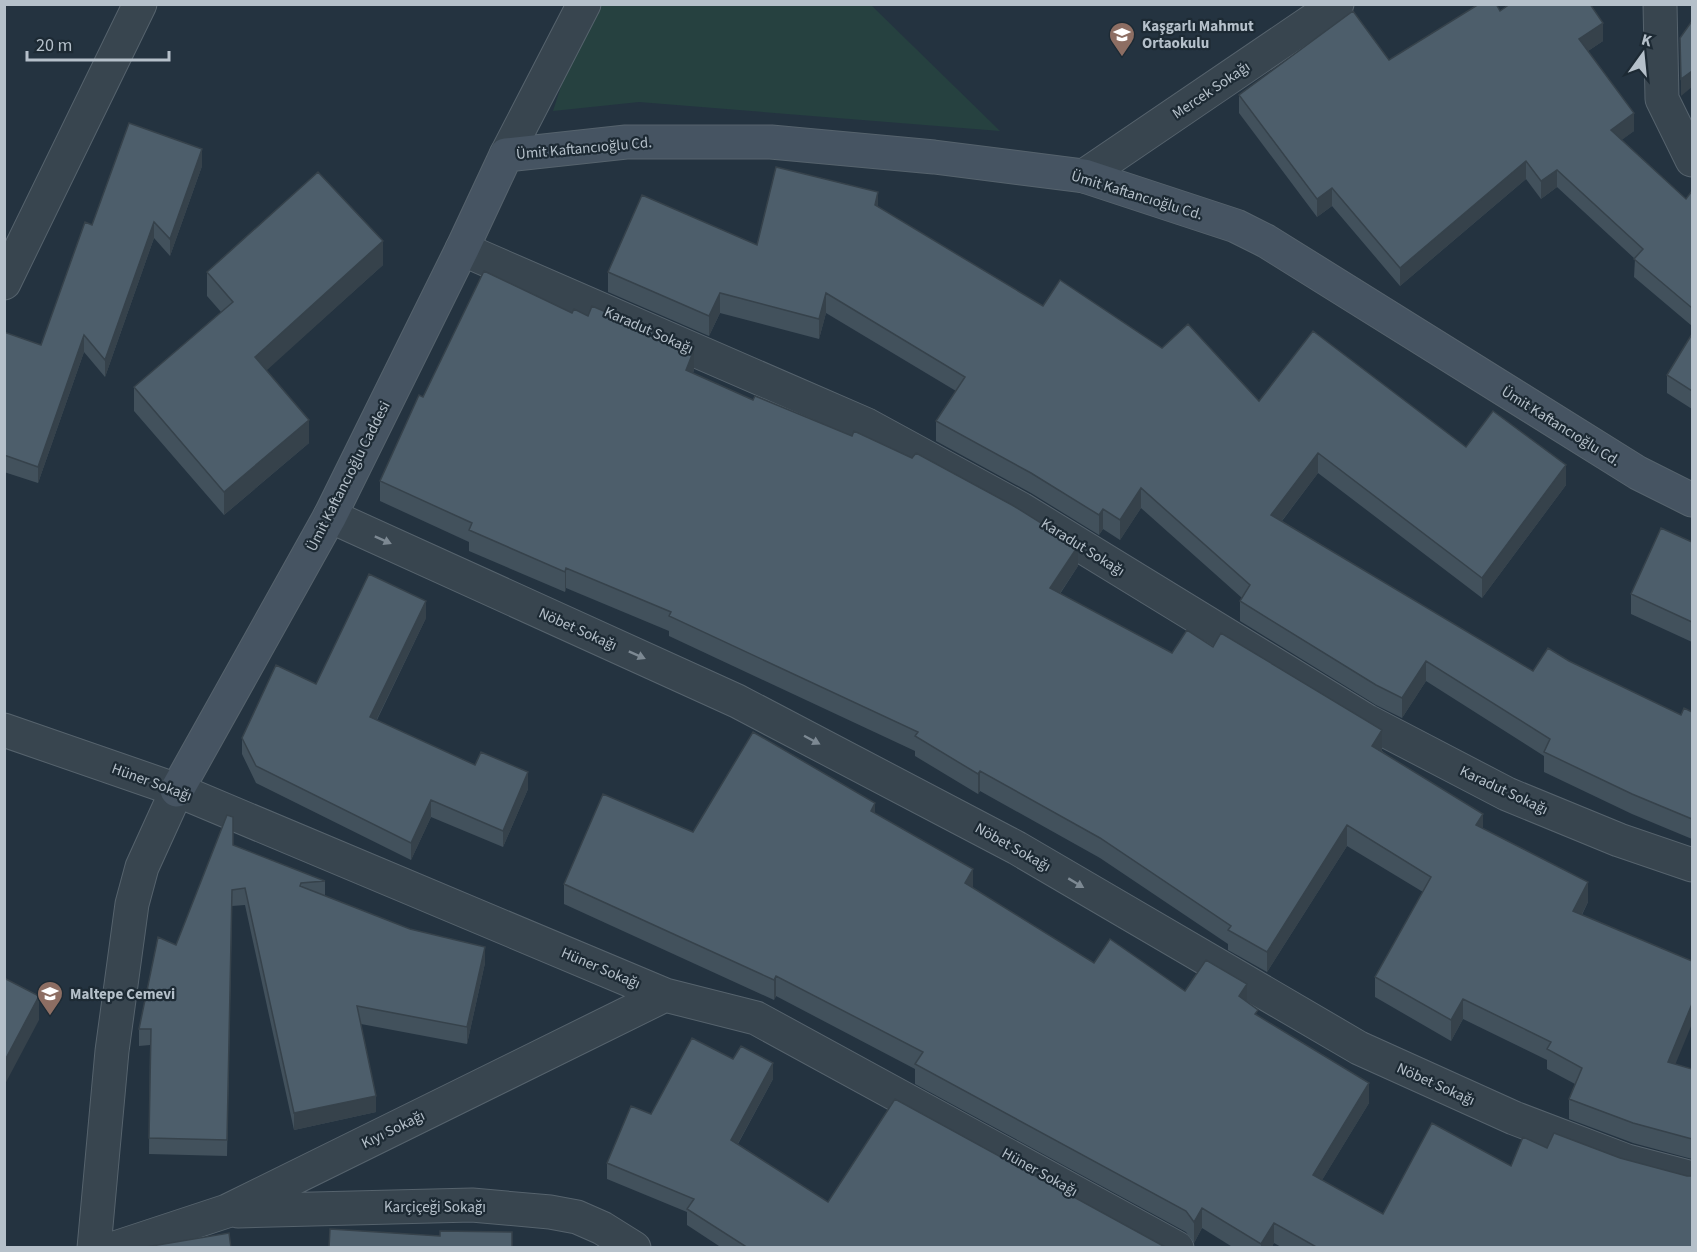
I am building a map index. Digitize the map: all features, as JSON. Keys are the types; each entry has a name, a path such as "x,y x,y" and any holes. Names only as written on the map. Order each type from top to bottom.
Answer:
{"street":[{"path":"4,283 140,4"},
{"path":"506,155 584,4"},
{"name":"Mercek Sokağı","path":"1084,176 1337,4"},
{"path":"1660,4 1662,99 1692,159"},
{"name":"Ümit Kaftancıoğlu Cd.","path":"506,155 626,142 771,142 934,157 1084,176 1236,226 1266,242 1638,473 1692,500"},
{"name":"Ümit Kaftancıoğlu Caddesi","path":"177,790 330,516 506,155"},
{"name":"Karadut Sokağı","path":"462,249 867,425 1021,508 1367,721 1507,794 1618,840 1692,865"},
{"name":"Nöbet Sokağı","path":"330,516 738,701 1017,848 1368,1052 1514,1118 1627,1161 1692,1178"},
{"name":"Hüner Sokağı","path":"4,730 177,790 665,995 756,1018 1177,1248"},
{"path":"94,1248 112,1052 132,904 142,867 177,790"},
{"name":"Kıyı Sokağı","path":"114,1248 227,1211 665,995"},
{"name":"Karçiçeği Sokağı","path":"227,1211 471,1205 550,1212 577,1217 634,1248"}],"green space":[{"path":"870,4 1000,131 639,102 553,111 580,28 595,5"}],"building":[{"path":"1479,4 1496,4 1500,11 1510,4 1590,4 1603,23 1579,39 1634,113 1611,130 1686,199 1692,191 1692,308 1634,259 1643,249 1557,170 1541,181 1526,161 1400,268 1332,188 1317,199 1239,95 1353,11 1389,60"},
{"path":"1692,21 1692,71 1681,79 1680,38"},
{"path":"129,123 202,149 170,239 154,222 105,360 84,335 38,467 4,455 4,332 41,345 85,222 92,225"},
{"path":"776,167 878,192 875,205 1043,306 1060,280 1162,348 1188,324 1259,401 1313,331 1466,447 1493,411 1566,465 1482,578 1318,453 1271,515 1533,671 1548,648 1569,661 1681,715 1684,708 1692,712 1692,819 1632,794 1544,752 1550,739 1426,661 1402,698 1376,685 1240,601 1250,585 1141,488 1120,520 1103,509 1099,515 1031,473 936,421 965,377 826,293 819,319 720,293 709,316 608,272 642,195 757,245"},
{"path":"318,172 383,241 255,357 309,420 224,492 134,387 233,302 207,272"},
{"path":"484,271 572,313 574,309 588,316 592,306 694,350 686,370 753,400 755,396 852,436 854,431 912,458 916,453 1012,505 1078,546 1050,588 1172,653 1187,630 1213,647 1221,633 1382,730 1372,746 1483,814 1476,825 1588,882 1573,911 1692,961 1692,1004 1668,1062 1692,1069 1692,1139 1633,1123 1569,1099 1582,1068 1547,1049 1551,1042 1463,999 1451,1020 1375,977 1431,877 1347,825 1267,952 1228,930 1231,926 1100,838 980,771 978,774 915,736 918,732 669,616 671,612 566,568 565,572 469,530 472,523 380,481 419,395 423,397"},
{"path":"1692,334 1692,391 1667,375"},
{"path":"1661,528 1692,542 1692,622 1631,594"},
{"path":"369,574 426,601 370,717 475,765 481,752 528,772 503,831 431,800 411,843 256,766 242,738 276,665 316,684"},
{"path":"753,732 875,803 871,811 973,869 965,883 1094,963 1110,939 1185,991 1206,960 1247,984 1239,996 1258,1010 1255,1014 1369,1083 1313,1175 1383,1214 1432,1123 1511,1166 1523,1137 1547,1148 1554,1133 1620,1158 1692,1176 1692,1248 1318,1248 1274,1223 1261,1244 1202,1208 1194,1222 1186,1211 915,1064 923,1052 776,976 774,980 564,884 603,794 693,832"},
{"path":"227,815 233,817 233,845 325,881 301,883 300,886 410,929 485,947 467,1027 357,1006 376,1096 294,1113 245,888 232,890 227,1140 149,1138 151,1029 139,1029 158,937 176,945"},
{"path":"4,978 39,996 4,1062"},
{"path":"692,1038 733,1059 741,1046 773,1063 731,1140 828,1202 895,1099 1167,1248 748,1248 687,1209 694,1199 607,1163 631,1106 651,1114"},
{"path":"330,1229 440,1236 440,1231 512,1232 512,1248 329,1248"},
{"path":"229,1233 231,1248 140,1248"}],"place":[{"name":"Kaşgarlı Mahmut Ortaokulu","path":"1122,58"},
{"name":"Maltepe Cemevi","path":"50,1017"}]}
